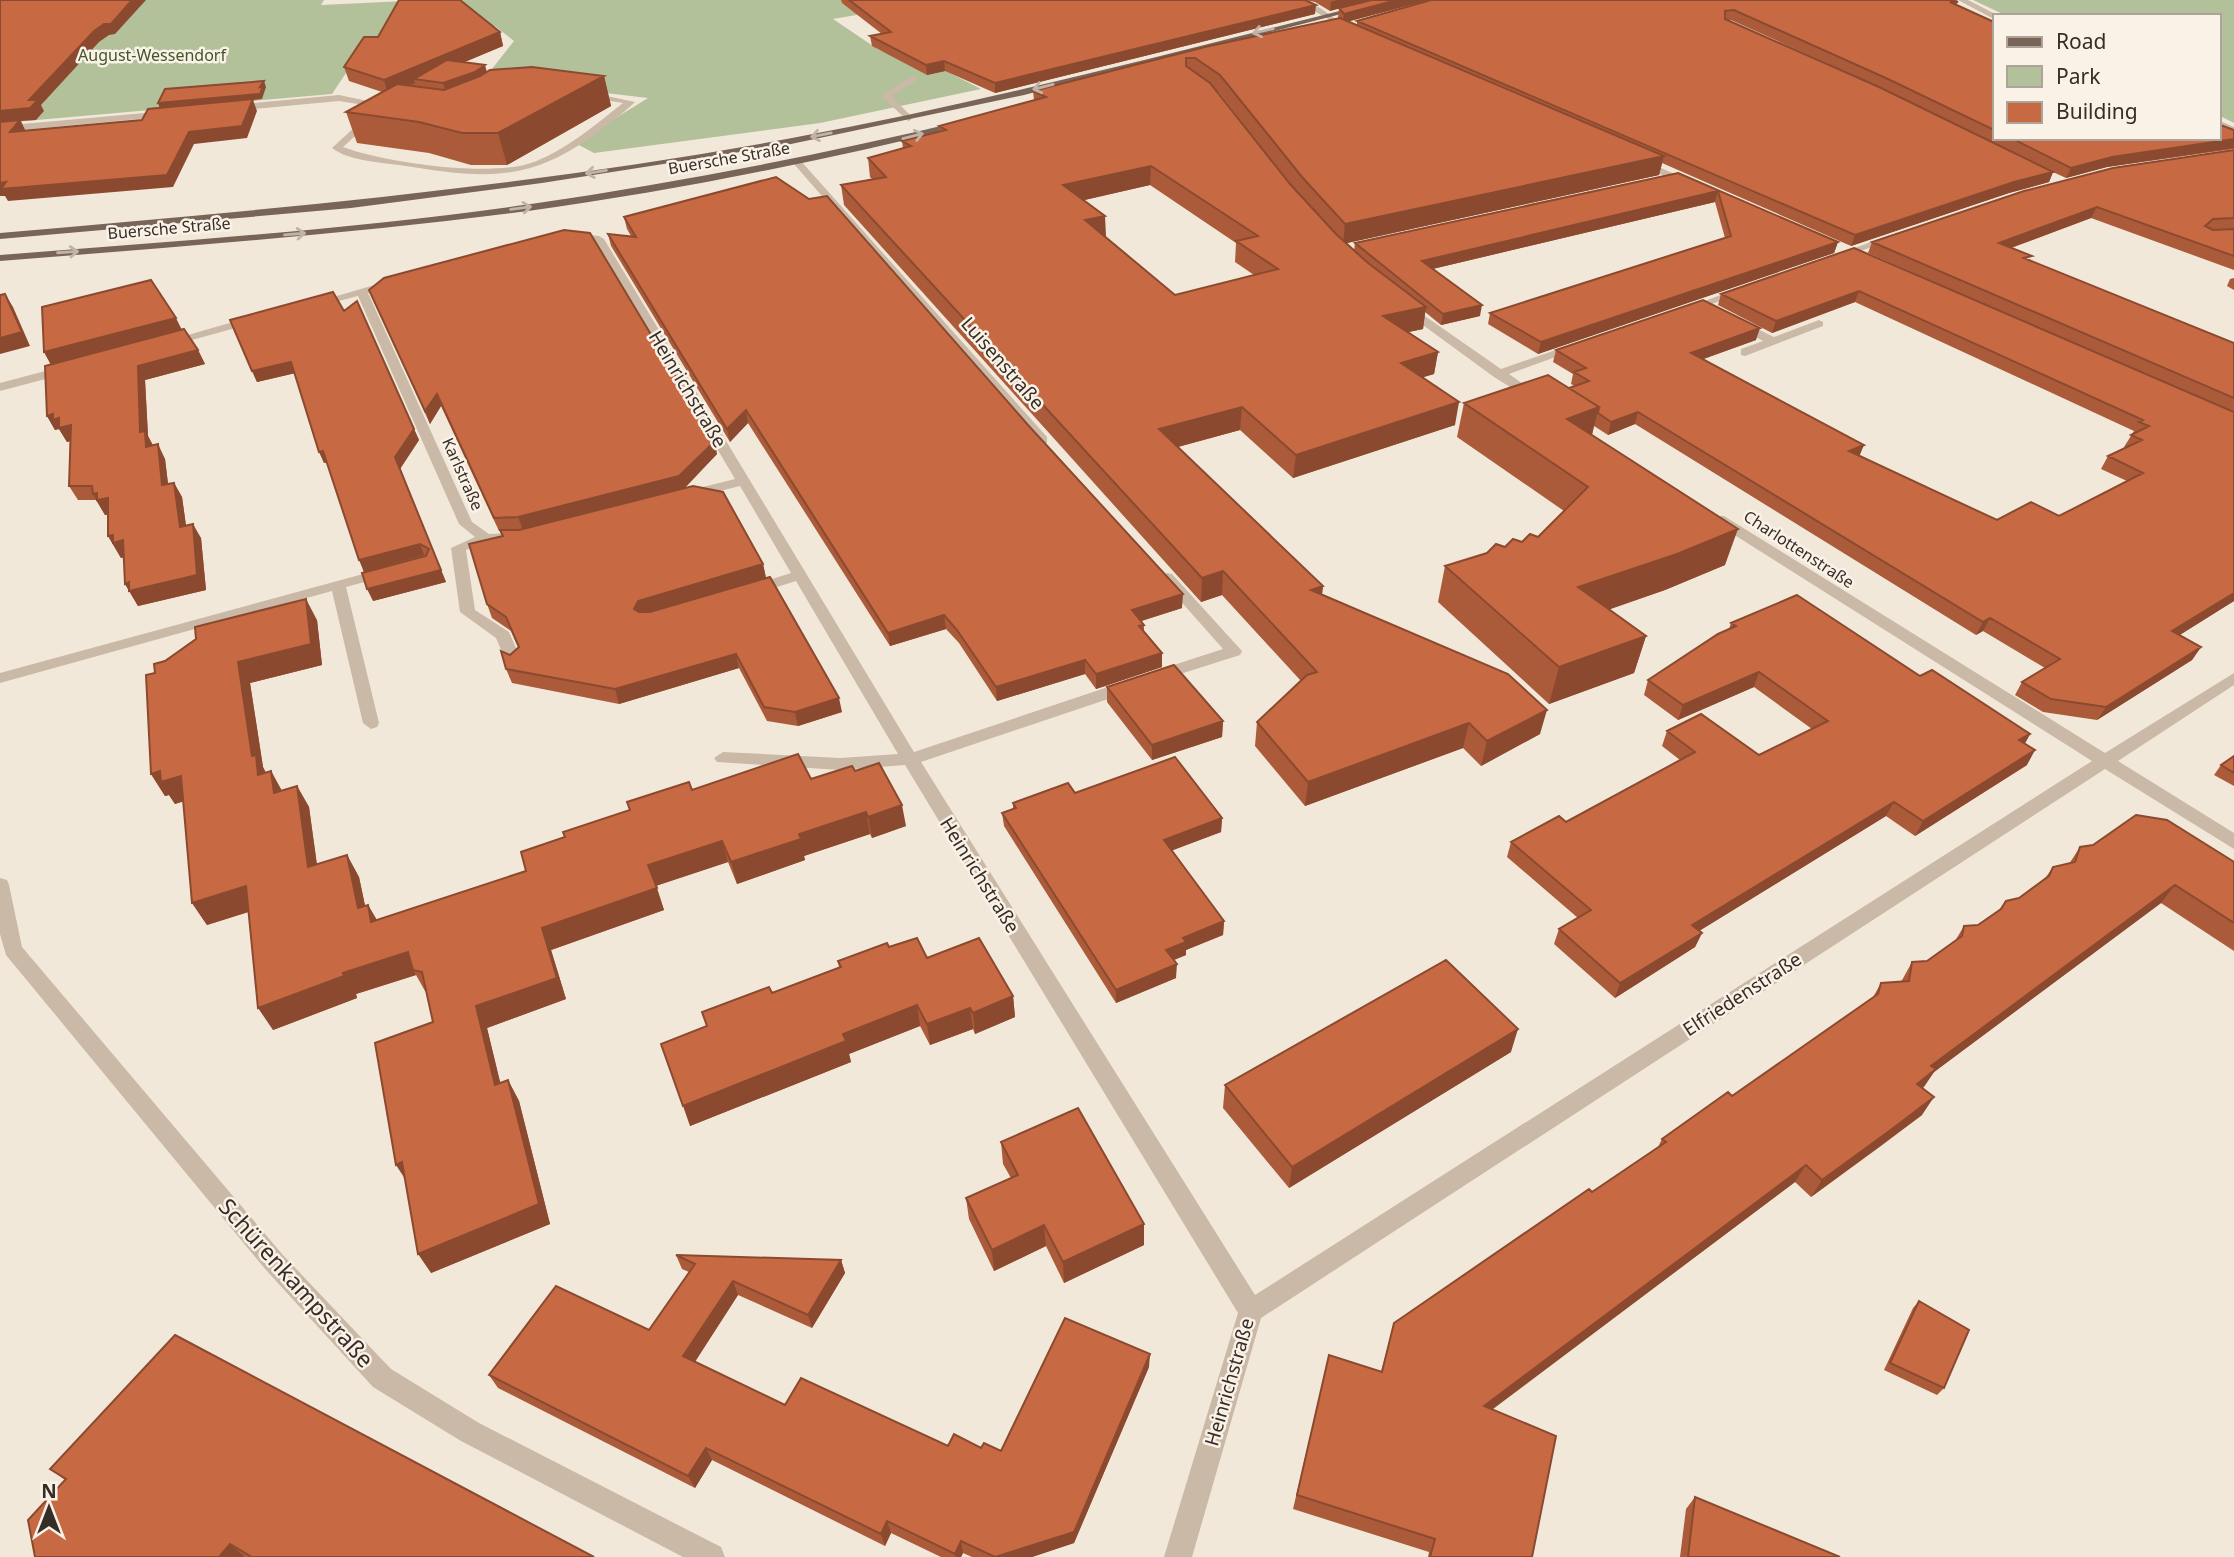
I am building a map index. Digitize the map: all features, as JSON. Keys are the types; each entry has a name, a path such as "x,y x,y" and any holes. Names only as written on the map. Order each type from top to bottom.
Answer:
{"main road":[{"name":"Buersche Straße","path":"0,236 198,220 421,197 667,161 908,118 1392,0"},
{"path":"1327,32 1352,26"},
{"name":"Buersche Straße","path":"0,257 409,222 604,197 797,162 969,122"}],"street":[{"path":"1297,0 1330,16 1340,29 1362,38"},
{"path":"1962,0 1993,15"},
{"path":"908,118 885,96 914,78"},
{"path":"369,103 362,125 337,148 353,155 453,171 484,172 523,169 551,159 631,103 582,94"},
{"path":"218,109 339,99 397,107"},
{"path":"0,129 178,113"},
{"path":"1625,155 1700,188"},
{"name":"Luisenstraße","path":"797,162 810,173 1055,454"},
{"path":"1649,183 1675,177"},
{"path":"1821,262 1911,231"},
{"name":"Heinrichstraße","path":"564,237 599,239 951,828 1251,1311 1178,1557"},
{"path":"1835,247 1860,258"},
{"path":"307,306 409,278"},
{"path":"1677,314 1708,308 1755,286"},
{"name":"Karlstraße","path":"361,291 466,524 486,538"},
{"path":"1389,295 1544,404"},
{"path":"147,348 267,316"},
{"path":"1726,317 1772,341"},
{"path":"1745,352 1819,324"},
{"path":"1498,374 1587,344"},
{"path":"0,387 80,366"},
{"path":"678,497 743,481"},
{"name":"Charlottenstraße","path":"1703,508 1885,625 2234,842"},
{"path":"514,662 503,635 468,612 458,548 486,538 523,537 536,533"},
{"path":"723,758 840,764 912,759 1234,651 1156,566"},
{"path":"0,678 401,568"},
{"path":"737,594 800,575"},
{"path":"338,584 371,723"},
{"name":"Elfriedenstraße","path":"1251,1311 2234,678"},
{"name":"Schürenkampstraße","path":"0,885 13,950 274,1262 382,1378 470,1432 711,1557"}],"green space":[{"name":"August-Wessendorf","path":"125,0 324,0 321,5 426,0 914,0 920,4 833,19 879,50 915,55 981,89 820,123 594,153 575,143 648,98 484,79 514,41 495,26 457,33 350,67 332,94 14,122"},
{"path":"1973,0 2234,0 2234,123 2220,116 2220,14 2003,14"}],"building":[{"path":"0,0 132,0 111,24 104,24 94,31 29,100 38,100 30,108 0,111"},
{"path":"399,0 460,0 500,32 384,80 344,67 364,37 378,37"},
{"path":"849,0 1305,0 1316,5 995,83 944,61 926,65 870,36 891,32"},
{"path":"1372,0 1397,0 1344,14 1339,8"},
{"path":"1431,0 1953,0 1958,2 1950,2 1993,22 1993,130 1734,10 1725,11 1725,19 1879,87 2053,172 2014,182 1855,235 1357,21"},
{"path":"1340,18 1664,156 1345,224 1302,177 1220,75 1195,58 1186,58 1186,66 1210,83 1290,184 1336,234 1368,263 1426,307 1383,316 1438,352 1401,363 1459,402 1296,455 1242,407 1159,429 1323,586 1311,590 1508,674 1547,710 1487,741 1469,723 1308,782 1257,722 1307,675 1317,672 1223,571 1202,578 841,185 886,177 868,158 911,146 902,141 946,130 939,126 1046,97 1033,91 1205,47","holes":["1151,166 1258,236 1236,241 1278,269 1175,295 1085,220 1105,216 1063,185"]},
{"path":"447,60 485,65 475,72 443,83 414,79"},
{"path":"532,67 604,76 498,133 462,133 419,122 346,112 397,84 444,90 490,70"},
{"path":"264,81 260,94 158,103 165,89"},
{"path":"253,99 242,126 189,132 167,175 1,189 6,182 0,183 0,122 20,120 10,132 142,120 148,109"},
{"path":"2220,125 2234,130 2234,139 2112,157 2071,168 2015,140 2220,140"},
{"path":"2234,150 2234,218 2213,219 2205,226 2213,230 2234,229 2234,256 2097,207 1999,243 2032,256 2024,258 2234,343 2234,398 1872,242 2024,191 2113,168"},
{"path":"1678,173 1838,242 1541,342 1490,313 1731,236 1718,191 1422,261 1482,305 1443,314 1355,243"},
{"path":"776,177 809,199 827,196 1028,425 1183,594 1132,610 1144,625 1139,626 1162,653 1096,674 1085,660 996,687 944,615 888,633 746,410 727,429 608,234 636,237 624,217"},
{"path":"564,230 590,233 715,441 679,476 518,517 494,518 437,394 425,411 369,290 384,278"},
{"path":"1854,248 2234,412 2234,593 2172,631 2201,647 2106,707 2051,699 2022,682 2060,659 1990,618 1983,622 1638,412 1611,422 1598,413 1599,407 1569,388 1589,381 1574,372 1586,368 1556,350 1703,300 1760,328 1691,353 1864,445 1849,451 1997,520 2031,502 2059,516 2143,473 2108,456 2142,440 2131,435 2149,426 2139,422 2143,420 1859,291 1776,321 1721,294"},
{"path":"151,280 176,318 44,352 42,307"},
{"path":"333,292 344,311 357,301 414,429 395,457 441,570 367,589 362,573 426,556 429,549 420,544 359,560 323,451 319,452 291,362 252,371 230,320"},
{"path":"5,294 22,332 0,338 0,295"},
{"path":"184,329 198,350 138,366 140,432 145,431 146,447 158,444 162,485 174,483 180,527 193,524 197,575 129,591 129,582 125,584 123,540 113,543 113,535 108,536 108,498 97,500 97,493 93,494 92,486 69,486 71,425 59,428 59,418 53,420 53,414 47,416 45,366"},
{"path":"1548,375 1599,407 1567,419 1738,529 1677,554 1578,587 1646,636 1559,667 1445,566 1487,553 1496,544 1505,547 1513,539 1522,542 1530,534 1538,537 1588,487 1464,403"},
{"path":"693,486 723,492 763,564 638,601 634,609 650,612 770,577 839,698 795,712 764,707 736,654 615,689 506,669 501,651 510,655 519,647 506,617 487,604 469,544 503,536 500,530 519,530"},
{"path":"1797,595 1920,676 1932,670 2030,734 2019,740 2035,750 1923,821 1894,802 1692,925 1702,933 1620,983 1559,929 1591,910 1511,842 1559,816 1566,822 1695,752 1667,731 1701,714 1759,755 1828,721 1759,672 1683,705 1648,680 1718,634 1736,626 1731,623"},
{"path":"306,599 311,644 238,662 252,756 256,755 258,775 271,771 274,793 297,786 308,867 347,855 358,908 368,905 371,922 526,871 521,852 565,837 563,832 630,810 627,802 689,782 692,790 798,754 811,779 852,766 855,771 879,763 902,805 868,817 866,812 799,834 801,839 731,862 722,841 648,865 657,888 542,928 557,978 476,1006 495,1085 508,1080 539,1204 418,1254 402,1162 396,1165 375,1043 433,1022 422,972 413,970 408,952 343,973 344,976 258,1008 246,886 192,903 181,776 161,782 160,771 151,774 146,675 155,673 154,664 165,661 196,639 195,627"},
{"path":"1174,665 1223,721 1152,745 1107,687"},
{"path":"2234,756 2234,773 2221,765"},
{"path":"1175,757 1222,818 1164,840 1224,921 1183,938 1186,942 1166,950 1177,964 1116,990 1002,813 1016,808 1013,803 1068,783 1075,793"},
{"path":"2136,815 2167,820 2234,862 2234,923 2175,885 1931,1066 1936,1069 1917,1084 1934,1097 1892,1129 1822,1180 1806,1165 1484,1406 1556,1436 1532,1557 1430,1557 1435,1539 1297,1495 1329,1355 1382,1372 1394,1323 1589,1189 1592,1192 1666,1142 1662,1139 1728,1092 1732,1096 1878,994 1881,983 1909,981 1912,962 1927,961 1962,936 1964,926 1978,925 2001,909 2006,901 2019,898 2049,876 2053,867 2075,862 2080,847 2093,845"},
{"path":"917,938 927,958 979,938 1013,996 973,1013 970,1008 927,1024 917,1005 843,1034 846,1041 683,1106 661,1044 707,1026 702,1012 769,987 772,993 841,967 838,961 887,943 889,947"},
{"path":"1446,960 1518,1029 1292,1167 1225,1085"},
{"path":"1078,1108 1144,1224 1063,1262 1044,1225 992,1250 966,1198 1018,1175 1001,1142"},
{"path":"676,1255 841,1260 808,1315 733,1281 683,1356 785,1405 801,1378 948,1446 954,1434 981,1448 984,1443 1001,1451 1065,1318 1150,1354 1074,1532 995,1557 961,1541 955,1554 887,1521 881,1534 706,1448 688,1476 489,1375 556,1286 649,1330 695,1264"},
{"path":"1919,1301 1969,1330 1944,1388 1890,1363"},
{"path":"175,1335 594,1557 252,1557 230,1544 219,1557 35,1557 28,1520 66,1479 50,1469"},
{"path":"1695,1497 1840,1557 1688,1557"}]}
